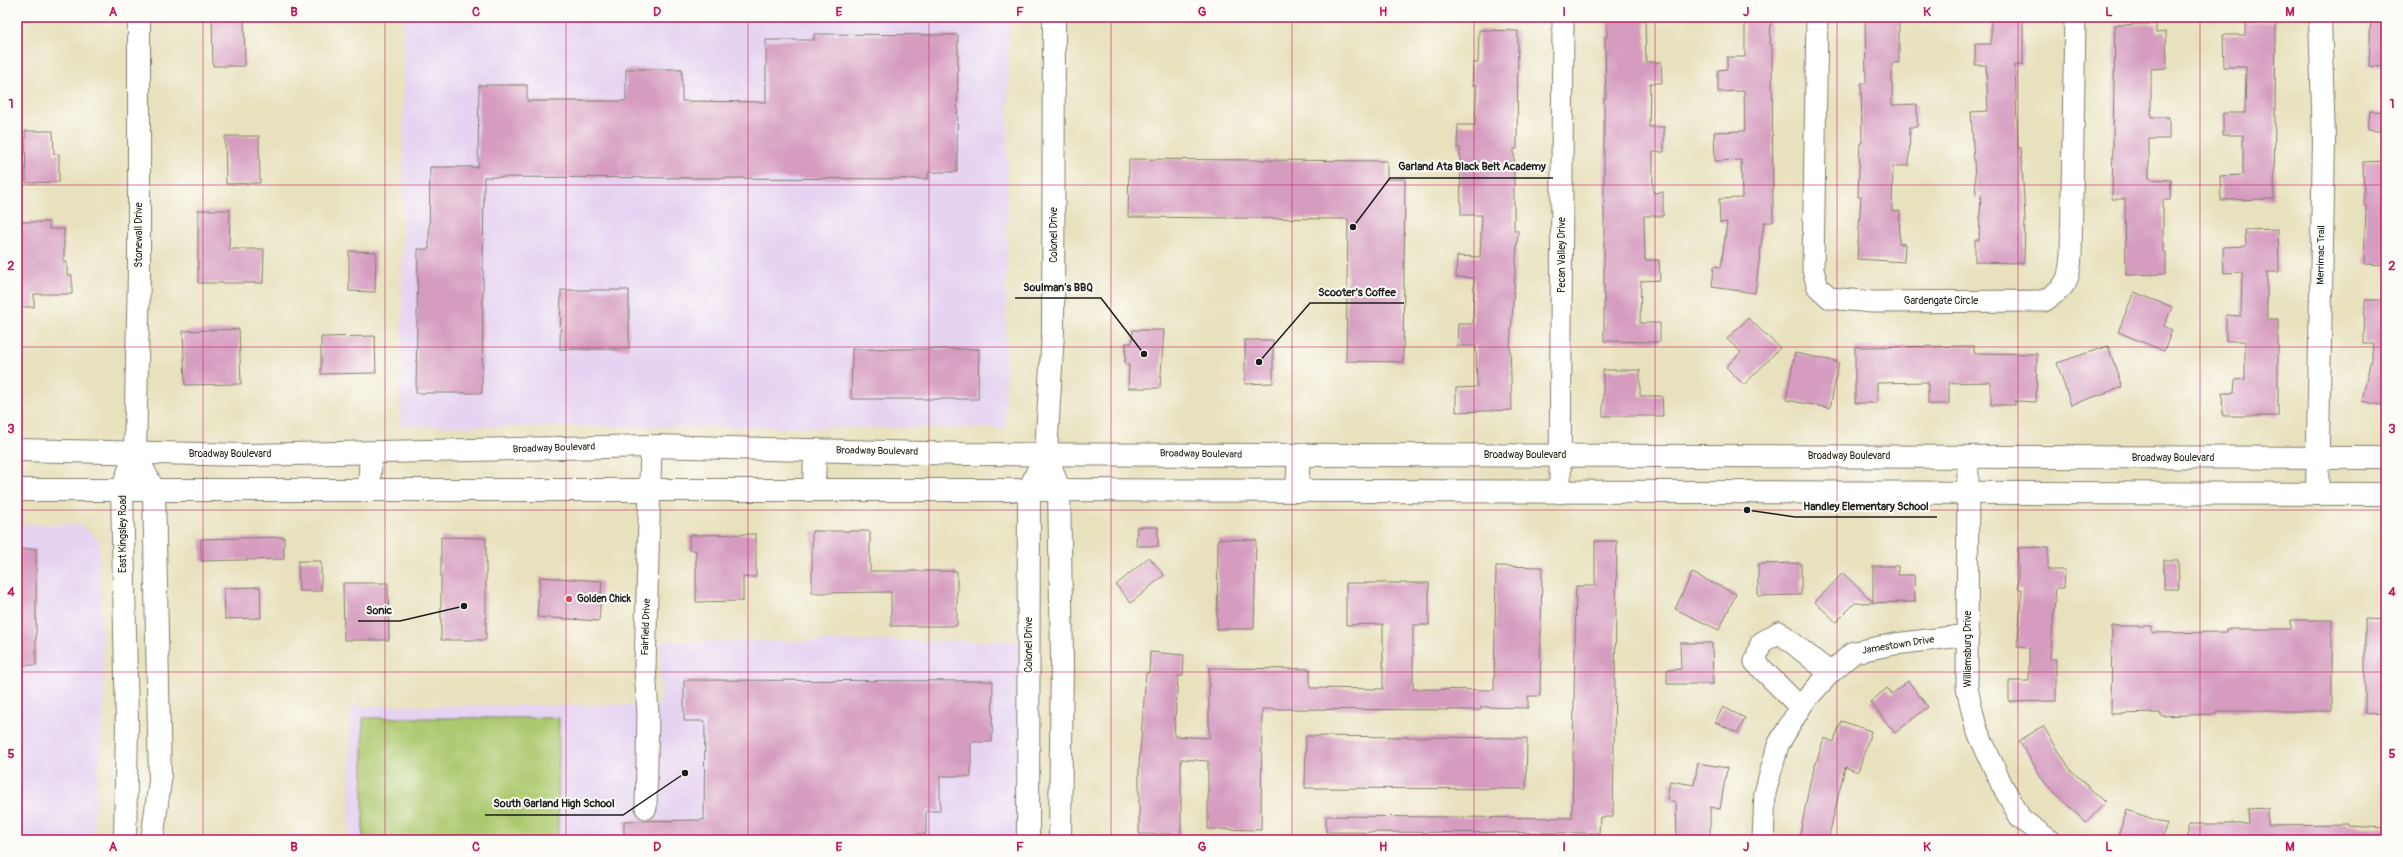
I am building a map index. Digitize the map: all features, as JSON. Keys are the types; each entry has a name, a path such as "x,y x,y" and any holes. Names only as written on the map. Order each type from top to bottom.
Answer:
{"main road":[{"name":"Stonewall Drive","path":"135,453 139,272 139,17"},
{"name":"Colonel Drive","path":"1028,840 1029,490 1046,452 1053,332 1054,17"},
{"name":"Merrimac Trail","path":"2317,494 2324,140 2320,17"},
{"name":"Broadway Boulevard","path":"17,450 247,455 651,446 964,454 1046,452 2386,458"},
{"path":"814,490 815,450"},
{"path":"370,490 371,452"},
{"name":"Colonel Drive","path":"1046,452 1059,490 1062,657 1060,840"},
{"name":"East Kingsley Road","path":"124,840 128,723 122,491 135,453"},
{"path":"135,453 154,491 160,781 152,840"},
{"path":"1297,492 1299,454"},
{"path":"17,490 1059,490 1560,493 2386,494"}],"street":[{"name":"Pecan Valley Drive","path":"1560,493 1563,17"},
{"name":"Gardengate Circle","path":"1817,17 1813,270 1818,287 1830,298 1886,302 2044,301 2060,290 2069,277 2075,17"},
{"name":"Fairfield Drive","path":"646,808 648,714 645,668 651,446"},
{"name":"Williamsburg Drive","path":"1968,457 1967,688 1976,728 2002,785 2021,819 2049,840"},
{"path":"1800,707 1755,662 1760,643 1779,632 1830,673"},
{"name":"Jamestown Drive","path":"1763,840 1765,793 1778,745 1800,707 1830,673 1854,652 1895,644 1968,635"}],"shaded area":[{"path":"404,17 1009,17 1005,428 401,426"},
{"path":"17,524 81,525 99,541 104,709 92,840 17,840"},
{"path":"661,641 1020,641 1020,840 349,840 351,706 660,705"}],"green space":[{"path":"363,718 559,718 558,840 363,840"}],"building":[{"path":"212,17 244,17 245,66 213,66"},
{"path":"1607,17 1645,17 1646,62 1661,62 1662,83 1650,83 1649,127 1664,127 1664,152 1653,152 1653,193 1663,192 1663,216 1644,216 1645,260 1659,260 1660,280 1641,281 1640,323 1660,323 1660,342 1604,341 1604,98 1606,98 1605,37 1607,37"},
{"path":"1745,17 1771,17 1770,45 1772,45 1773,222 1764,222 1755,293 1712,287 1714,266 1721,267 1727,222 1720,223 1719,199 1742,198 1741,160 1715,161 1714,132 1745,131 1744,91 1718,92 1718,70 1727,69 1727,57 1745,57"},
{"path":"1865,17 1899,17 1899,63 1892,63 1892,105 1917,104 1917,127 1910,127 1909,166 1893,166 1892,211 1900,211 1899,244 1905,244 1904,262 1857,259 1861,197 1858,197 1860,143 1862,143 1861,83 1866,83"},
{"path":"1991,17 2023,17 2023,65 2015,65 2018,148 2021,148 2025,218 2024,263 1975,262 1975,240 1979,240 1981,194 1976,195 1971,112 1988,111 1986,65 1975,65 1975,44 1991,44"},
{"path":"2371,17 2386,17 2386,67 2369,66"},
{"path":"2276,22 2274,199 2221,200 2220,176 2243,175 2243,135 2223,135 2223,113 2245,113 2246,67 2224,67 2223,35 2245,35 2245,23"},
{"path":"2156,24 2156,33 2166,32 2167,68 2151,69 2151,117 2169,117 2169,139 2149,139 2149,179 2171,180 2170,200 2163,200 2163,252 2166,252 2166,274 2126,275 2125,199 2112,199 2115,25"},
{"path":"1479,30 1518,31 1517,149 1514,149 1514,230 1518,231 1510,347 1512,410 1456,412 1456,388 1477,387 1476,346 1457,346 1458,324 1473,324 1474,278 1456,277 1457,256 1480,257 1482,215 1461,215 1460,148 1457,148 1458,125 1475,125 1477,85 1472,85 1473,63 1478,63"},
{"path":"814,34 958,35 957,172 928,172 928,179 484,177 482,393 416,393 418,249 429,249 430,167 478,167 479,85 527,85 527,101 626,101 626,69 682,69 682,101 766,102 766,40 814,40"},
{"path":"2370,111 2386,112 2386,132 2368,130"},
{"path":"25,131 53,131 54,154 59,154 59,182 26,183"},
{"path":"225,136 259,136 260,183 226,184"},
{"path":"1129,159 1387,161 1387,179 1405,179 1403,362 1346,361 1348,219 1128,217"},
{"path":"2386,161 2386,265 2364,264 2366,206 2364,206 2363,162"},
{"path":"198,210 230,210 229,249 264,249 263,283 198,283"},
{"path":"17,222 49,222 49,229 64,229 64,262 67,262 67,275 72,275 72,294 34,294 34,307 17,307"},
{"path":"2278,229 2279,272 2267,272 2267,319 2278,319 2278,416 2223,416 2222,393 2234,393 2235,380 2245,379 2245,341 2226,341 2226,315 2241,316 2242,272 2224,273 2223,247 2246,246 2245,230"},
{"path":"349,251 376,252 375,292 349,291"},
{"path":"561,290 629,290 629,349 560,349"},
{"path":"2134,292 2172,307 2164,326 2172,330 2164,351 2118,332"},
{"path":"2365,300 2386,300 2386,406 2362,401 2374,344 2364,344"},
{"path":"1748,318 1780,348 1744,385 1726,367 1741,352 1727,339"},
{"path":"239,329 241,384 185,385 183,331"},
{"path":"1133,330 1164,330 1160,388 1128,388 1129,365 1125,365 1126,343 1132,343"},
{"path":"375,336 376,373 321,374 321,337"},
{"path":"1245,340 1273,340 1273,383 1245,384"},
{"path":"1974,346 1974,353 2037,354 2036,402 2015,401 2015,405 1991,405 1991,382 1949,383 1949,404 1928,404 1928,382 1877,383 1877,403 1855,403 1855,347"},
{"path":"2108,346 2122,387 2071,405 2057,363"},
{"path":"852,349 979,349 978,399 851,399"},
{"path":"1795,353 1839,362 1830,408 1786,400"},
{"path":"1603,370 1640,370 1640,396 1662,396 1663,416 1603,416"},
{"path":"1137,527 1158,527 1158,546 1136,546"},
{"path":"812,531 870,531 870,571 957,571 957,626 891,626 891,592 812,593"},
{"path":"756,534 756,577 743,577 743,601 696,602 696,550 689,550 689,535"},
{"path":"284,537 284,559 201,561 201,539"},
{"path":"441,537 486,538 486,640 441,640"},
{"path":"1218,539 1256,540 1254,629 1217,629"},
{"path":"1595,541 1617,541 1613,817 1600,817 1599,833 1326,832 1326,816 1572,818 1576,586 1595,586"},
{"path":"2048,547 2048,570 2065,570 2064,588 2056,588 2050,659 2056,659 2056,701 2009,702 2009,681 2029,681 2029,648 2017,647 2022,589 2018,589 2018,548"},
{"path":"17,549 36,549 36,665 17,665"},
{"path":"1149,557 1164,575 1131,603 1116,585"},
{"path":"2164,560 2178,560 2179,589 2164,589"},
{"path":"298,561 321,561 321,591 299,591"},
{"path":"1801,563 1801,595 1758,596 1758,564"},
{"path":"1496,566 1542,567 1540,696 1528,696 1528,708 1481,707 1481,710 1262,709 1261,830 1208,829 1208,761 1181,759 1181,834 1139,834 1139,765 1146,673 1149,673 1150,652 1184,655 1183,676 1178,676 1174,736 1209,738 1209,668 1310,669 1310,688 1383,689 1383,624 1346,625 1346,583 1429,583 1429,625 1413,625 1413,689 1494,690"},
{"path":"1873,566 1898,566 1898,575 1914,575 1915,602 1855,603 1836,622 1815,602 1843,573 1873,602"},
{"path":"1692,573 1736,594 1719,630 1675,609"},
{"name":"Golden Chick","path":"540,577 602,581 599,621 537,617"},
{"path":"343,583 388,583 389,640 344,640"},
{"path":"260,587 261,618 225,619 224,588"},
{"path":"2365,619 2386,620 2386,712 2365,713"},
{"path":"2291,620 2332,620 2332,711 2217,711 2217,714 2161,716 2161,713 2111,714 2112,626 2152,626 2152,633 2226,632 2226,629 2291,629"},
{"path":"1680,643 1712,643 1713,684 1667,684 1667,670 1681,669"},
{"path":"684,680 993,681 992,742 971,742 971,776 940,776 940,811 926,811 926,834 900,834 900,840 624,840 624,821 704,820 705,721 684,721"},
{"path":"1908,681 1928,707 1895,733 1870,702 1887,688 1892,694"},
{"path":"1723,707 1745,718 1738,733 1715,722"},
{"path":"1841,721 1871,731 1858,772 1845,767 1828,840 1799,840 1810,782 1824,738 1834,742"},
{"path":"2043,726 2070,769 2105,803 2086,823 2045,783 2019,741"},
{"path":"1306,736 1527,738 1526,789 1305,788"},
{"path":"1698,763 1727,768 1720,809 1710,807 1710,840 1677,840 1676,802 1667,800 1670,781 1694,785"},
{"path":"2268,808 2268,825 2348,824 2348,826 2386,828 2386,840 2188,840 2188,824 2249,824 2248,809"},
{"path":"2127,810 2167,824 2161,840 2128,840 2118,836"}],"place":[{"name":"Garland Ata Black Belt Academy","path":"1353,227"},
{"name":"Soulman's BBQ","path":"1144,354"},
{"name":"Scooter's Coffee","path":"1259,362"},
{"name":"Handley Elementary School","path":"1747,510"},
{"name":"Golden Chick","path":"569,599"},
{"name":"Sonic","path":"464,606"},
{"name":"South Garland High School","path":"685,773"}]}
